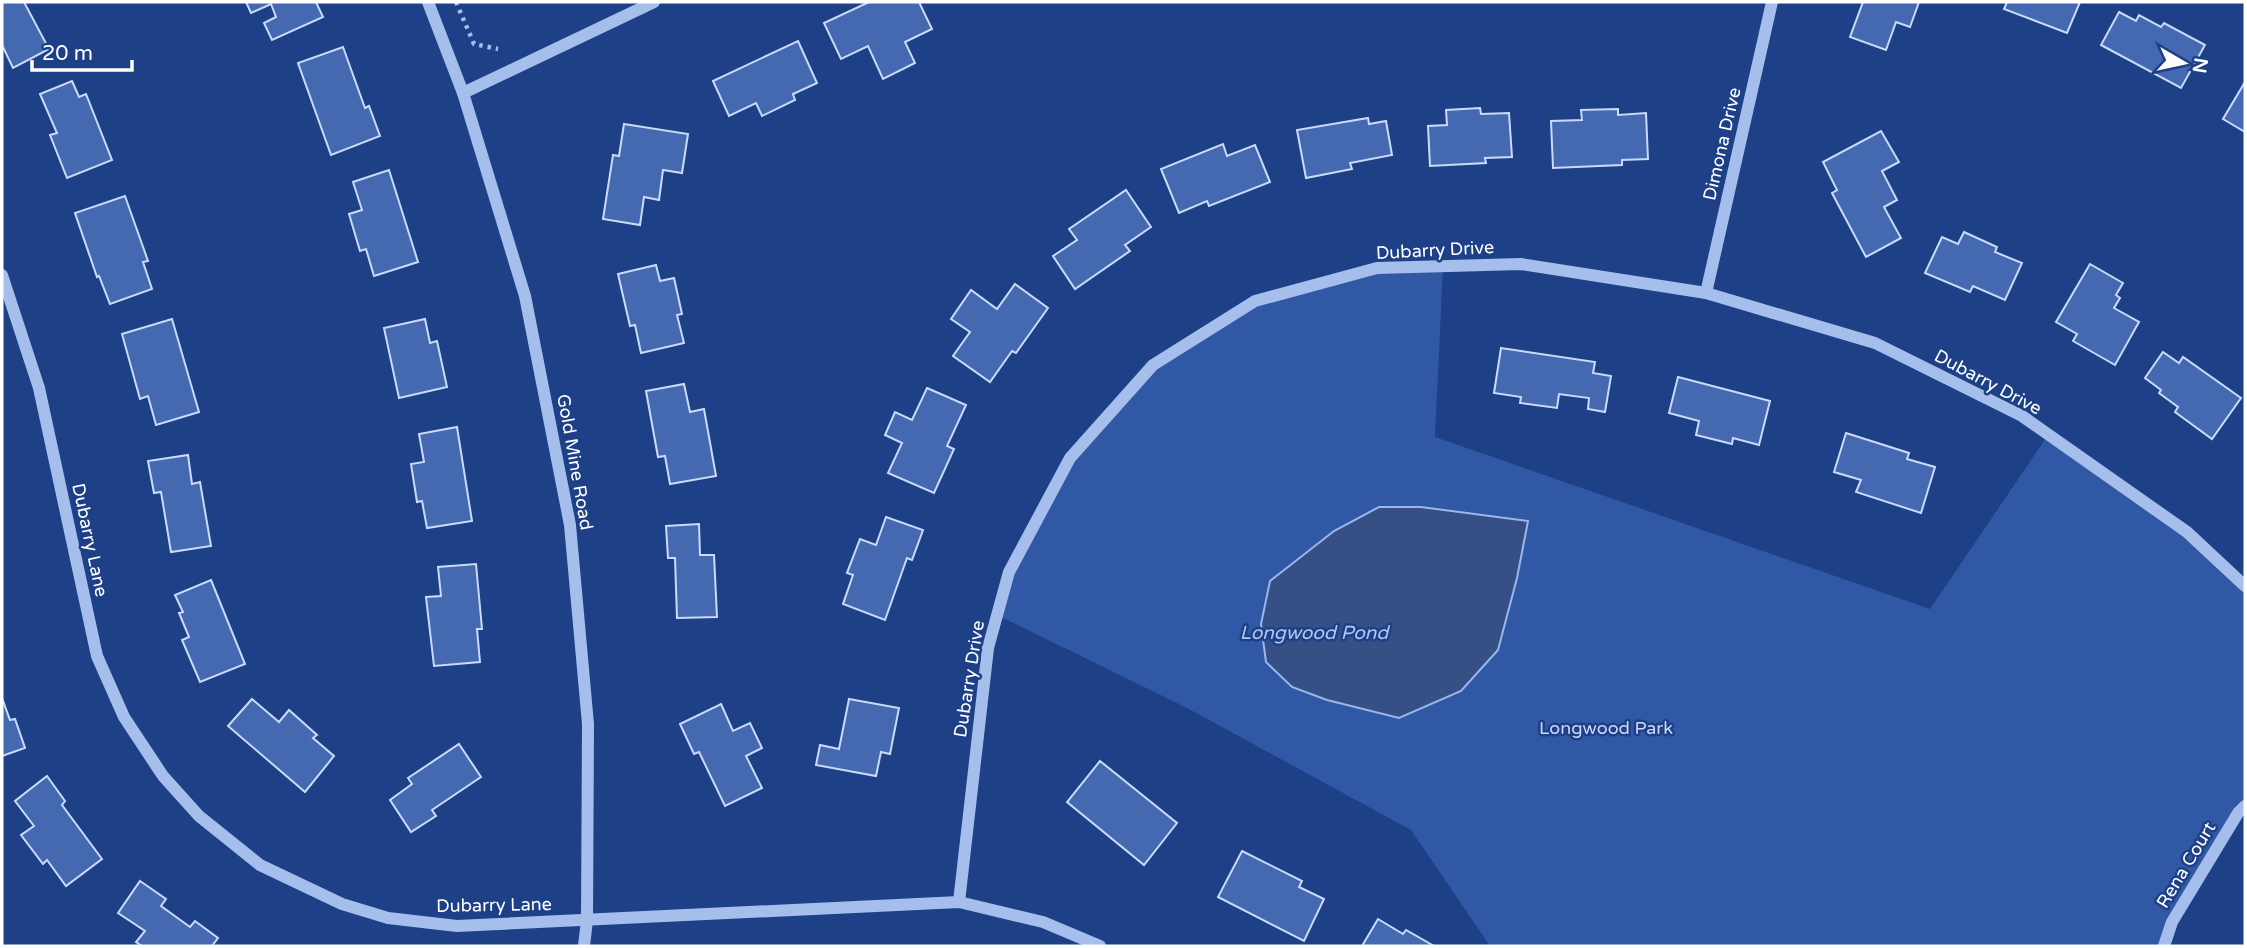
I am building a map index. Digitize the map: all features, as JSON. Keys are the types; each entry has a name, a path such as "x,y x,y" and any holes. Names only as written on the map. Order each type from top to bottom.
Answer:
{"street":[{"name":"Gold Mine Road","path":"428,2 463,93 525,296 570,525 588,724 587,920 584,946"},
{"path":"463,93 654,2"},
{"name":"Dimona Drive","path":"1706,293 1772,2"},
{"name":"Dubarry Drive","path":"958,902 988,648 1009,572 1070,458 1153,365 1255,301 1377,268 1521,264 1706,293 1875,343 2022,416 2187,532 2245,586"},
{"name":"Dubarry Lane","path":"2,275 39,388 97,656 124,717 163,776 198,816 260,865 342,904 388,918 457,926 958,902 1043,922 1100,946"},
{"name":"Rena Court","path":"2164,946 2172,922 2238,813 2245,806"}],"path":[{"path":"456,2 474,44 493,50 503,48"}],"green space":[{"name":"Longwood Park","path":"1443,266 1435,437 1930,609 2048,435 2187,532 2245,586 2245,806 2165,946 1490,946 1411,830 1187,708 997,615 1009,572 1070,458 1153,365 1255,301 1377,268"}],"water":[{"name":"Longwood Pond","path":"1379,507 1421,507 1528,521 1517,578 1498,650 1461,691 1399,718 1327,700 1292,687 1266,662 1261,624 1270,581 1334,531"}],"building":[{"path":"2,2 24,2 49,49 13,68 2,45"},
{"path":"246,2 316,2 323,17 272,40 264,23 276,17 271,4 251,13"},
{"path":"869,2 919,2 932,29 905,42 915,63 883,79 868,46 841,59 824,23"},
{"path":"1863,2 1919,2 1910,27 1896,22 1886,50 1850,37"},
{"path":"2007,2 2080,2 2067,33 2004,9"},
{"path":"2119,12 2136,21 2139,15 2161,27 2164,23 2205,45 2181,88 2101,45"},
{"path":"798,41 817,83 793,94 795,100 762,116 756,103 729,116 713,81"},
{"path":"343,47 365,108 369,106 380,136 331,155 298,63"},
{"path":"72,81 79,97 86,94 112,160 67,178 50,135 57,133 40,94"},
{"path":"2245,82 2245,132 2223,119"},
{"path":"1480,108 1481,114 1509,113 1512,157 1485,158 1486,163 1430,166 1428,126 1447,125 1446,110"},
{"path":"1618,109 1618,115 1646,113 1648,159 1622,160 1622,165 1553,168 1551,121 1582,120 1581,110"},
{"path":"1368,118 1369,124 1386,121 1392,155 1350,163 1352,169 1306,178 1297,130"},
{"path":"624,124 688,134 682,173 663,170 659,200 644,197 640,225 603,219 613,155 619,156"},
{"path":"1881,131 1899,162 1882,171 1897,200 1884,207 1901,238 1866,257 1832,193 1837,190 1823,162"},
{"path":"1223,144 1227,156 1255,145 1270,182 1209,206 1207,201 1179,213 1161,169"},
{"path":"389,170 418,262 374,276 366,249 360,251 349,214 362,210 353,182"},
{"path":"1126,190 1151,227 1125,245 1130,251 1075,289 1053,256 1077,240 1069,229"},
{"path":"125,196 148,261 143,262 152,289 110,304 99,276 97,277 75,213"},
{"path":"1964,232 1997,247 1995,252 2022,263 2005,300 1973,286 1970,292 1925,273 1942,237 1958,244"},
{"path":"2090,264 2123,283 2116,295 2120,298 2114,308 2139,322 2115,365 2073,341 2077,334 2056,322"},
{"path":"656,265 660,281 674,278 682,314 677,315 684,343 641,353 635,325 630,326 618,274"},
{"path":"1015,284 1048,308 1016,353 1012,351 990,382 953,356 970,332 951,319 971,290 997,309"},
{"path":"172,319 199,412 156,425 148,396 140,399 122,334"},
{"path":"425,319 430,343 437,341 447,387 399,398 384,328"},
{"path":"1501,348 1595,362 1593,373 1611,376 1605,412 1588,409 1589,398 1559,394 1557,408 1520,403 1521,397 1494,393"},
{"path":"2163,352 2179,363 2183,357 2241,398 2212,439 2175,412 2178,407 2145,378"},
{"path":"1678,377 1770,401 1759,445 1733,438 1732,444 1696,435 1699,421 1669,413"},
{"path":"684,384 690,412 704,409 716,476 670,484 665,456 658,457 646,391"},
{"path":"927,388 966,405 947,446 954,449 934,493 888,473 902,443 885,435 895,412 912,420"},
{"path":"457,427 472,521 427,528 422,501 417,502 411,464 424,462 419,434"},
{"path":"1846,433 1909,453 1907,459 1935,467 1921,513 1856,492 1861,480 1834,472"},
{"path":"188,455 192,484 200,482 211,546 171,552 161,492 154,493 148,461"},
{"path":"886,517 923,530 912,560 907,558 885,620 843,604 853,575 847,573 860,539 876,545"},
{"path":"699,524 700,555 714,555 717,617 677,618 675,558 668,558 666,526"},
{"path":"476,564 482,629 477,629 480,662 434,666 426,597 441,596 438,567"},
{"path":"211,580 245,664 200,682 182,640 189,637 179,613 183,612 175,595"},
{"path":"2,698 10,720 15,719 25,748 2,756"},
{"path":"252,699 279,722 289,710 317,735 313,738 334,756 305,792 228,726"},
{"path":"849,699 899,708 890,754 881,752 876,776 816,765 820,745 839,749"},
{"path":"721,704 733,731 750,723 762,748 746,756 762,788 725,806 699,752 694,754 680,724"},
{"path":"459,744 481,777 432,810 436,816 411,832 390,800 412,784 408,778"},
{"path":"1100,761 1177,823 1144,865 1067,802"},
{"path":"47,776 65,801 62,805 102,859 66,886 47,860 43,864 21,835 34,826 15,801"},
{"path":"1242,851 1302,881 1299,887 1324,899 1304,941 1218,897"},
{"path":"140,881 166,899 161,906 190,927 195,921 218,938 212,946 142,946 136,942 145,931 118,913"},
{"path":"1378,919 1403,934 1406,930 1434,946 1362,946"}]}
